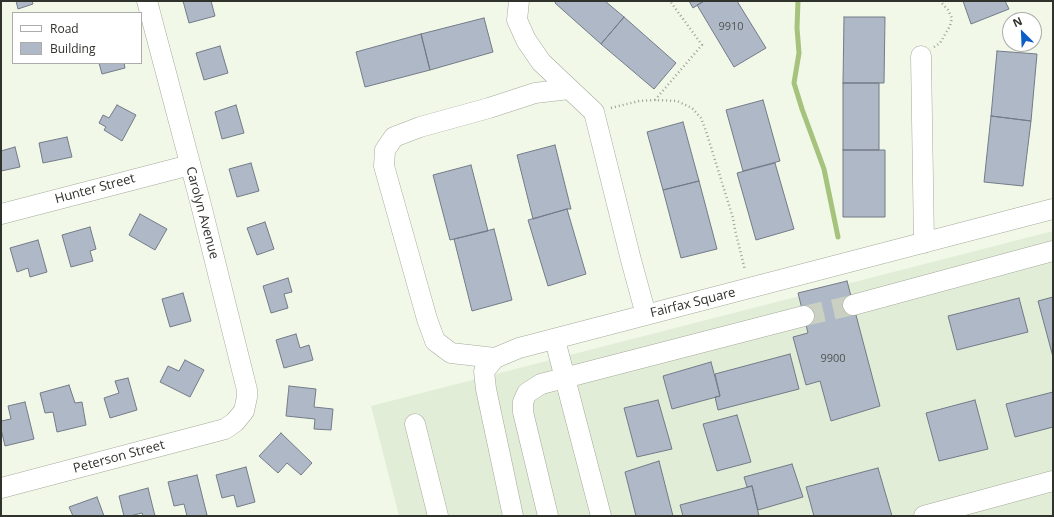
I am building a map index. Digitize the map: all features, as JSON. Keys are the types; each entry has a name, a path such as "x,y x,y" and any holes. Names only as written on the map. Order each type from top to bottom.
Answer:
{"street":[{"name":"Carolyn Avenue","path":"147,1 200,201 247,390 244,411 235,422"},
{"path":"519,1 517,20 526,40 541,62 594,112 646,315"},
{"path":"921,56 924,243"},
{"path":"495,358 451,353 435,341 427,320 384,166 385,150 394,137 420,127 489,108 535,93 569,89"},
{"name":"Hunter Street","path":"1,214 190,165"},
{"name":"Fairfax Square","path":"495,358 519,348 555,340 1053,209"},
{"path":"853,305 1053,252"},
{"path":"548,516 523,412 523,402 527,393 541,384 804,316"},
{"path":"555,340 601,516"},
{"path":"495,358 484,371 486,389 513,516"},
{"name":"Peterson Street","path":"1,488 225,429 235,422"},
{"path":"414,424 438,516"},
{"path":"931,515 1053,481"}],"path":[{"path":"655,100 702,45 670,1"},
{"path":"921,56 940,43 950,26 952,18 948,10 940,1"},
{"path":"594,112 639,101 678,101 692,108 701,118 734,218 735,230 749,288"}],"shaded area":[{"path":"1053,231 1053,516 399,516 371,406"}],"building":[{"path":"16,1 32,1 33,4 18,9"},
{"path":"183,1 211,1 215,16 189,23"},
{"path":"556,1 605,1 624,17 601,44 555,3"},
{"path":"689,1 704,1 693,8"},
{"path":"704,1 737,1 766,48 734,67 697,5"},
{"path":"963,1 1005,1 1009,9 971,24"},
{"path":"624,17 676,63 654,89 601,44"},
{"path":"844,17 885,17 884,83 843,83"},
{"path":"484,18 493,52 430,70 421,34"},
{"path":"421,34 430,70 365,87 356,52"},
{"path":"220,46 228,73 204,80 196,53"},
{"path":"997,51 1037,54 1031,121 991,116"},
{"path":"99,64 124,64 125,68 102,74"},
{"path":"843,83 879,83 879,150 843,150"},
{"path":"763,100 780,161 743,171 726,110"},
{"path":"117,105 136,115 122,141 104,130 106,127 99,123 103,115 109,118"},
{"path":"236,105 244,133 222,139 215,112"},
{"path":"991,116 1031,121 1023,186 984,182"},
{"path":"683,122 699,181 663,190 647,132"},
{"path":"67,137 72,157 43,163 39,143"},
{"path":"555,145 571,209 533,219 517,155"},
{"path":"15,147 20,167 1,171 1,151"},
{"path":"843,150 885,150 885,217 843,217"},
{"path":"251,163 259,191 237,197 229,169"},
{"path":"775,163 794,229 756,240 737,173"},
{"path":"471,165 488,231 450,240 433,175"},
{"path":"699,181 717,249 681,258 663,190"},
{"path":"567,209 586,274 548,286 528,220"},
{"path":"140,214 167,229 155,250 129,235"},
{"path":"265,222 274,249 257,255 247,228"},
{"path":"90,227 96,249 90,251 93,261 71,267 62,235"},
{"path":"494,229 512,300 472,311 454,239"},
{"path":"38,240 47,272 30,277 28,268 17,272 10,248"},
{"path":"288,278 292,292 284,294 288,308 271,313 263,286"},
{"path":"847,281 880,406 831,421 820,381 806,385 793,337 808,333 798,293"},
{"path":"183,293 191,321 170,327 162,299"},
{"path":"1053,297 1053,357 1038,301"},
{"path":"1019,298 1028,332 957,350 948,316"},
{"path":"296,334 300,348 309,345 313,360 284,368 276,340"},
{"path":"790,354 799,389 718,410 715,397 720,396 715,374"},
{"path":"185,360 204,370 190,397 160,382 168,366 179,371"},
{"path":"711,362 720,396 672,409 663,376"},
{"path":"128,378 137,410 110,418 104,398 119,393 115,381"},
{"path":"69,385 75,403 82,402 86,425 57,432 53,412 45,413 40,393"},
{"path":"289,386 316,389 314,407 333,409 331,430 314,429 315,419 286,416"},
{"path":"1053,392 1053,427 1015,437 1006,404"},
{"path":"658,400 672,449 637,457 624,408"},
{"path":"975,400 988,449 939,461 926,413"},
{"path":"25,402 34,439 5,446 1,429 1,421 11,419 8,406"},
{"path":"737,415 751,462 717,471 703,424"},
{"path":"281,433 312,463 301,475 287,463 278,473 259,456"},
{"path":"659,461 673,516 636,516 625,472"},
{"path":"792,464 803,497 758,510 752,486 747,487 744,477"},
{"path":"246,467 255,502 237,507 234,495 222,498 216,475"},
{"path":"878,468 892,516 814,516 806,487"},
{"path":"197,475 207,515 187,516 184,504 174,506 168,482"},
{"path":"752,486 759,516 683,516 680,505"},
{"path":"148,488 155,516 143,516 142,513 124,516 119,496"},
{"path":"97,497 104,516 73,516 69,507"}],"waterway":[{"path":"798,1 797,28 799,53 794,83 824,169 838,237"}],"tunnel":[{"path":"804,316 853,305"}]}
